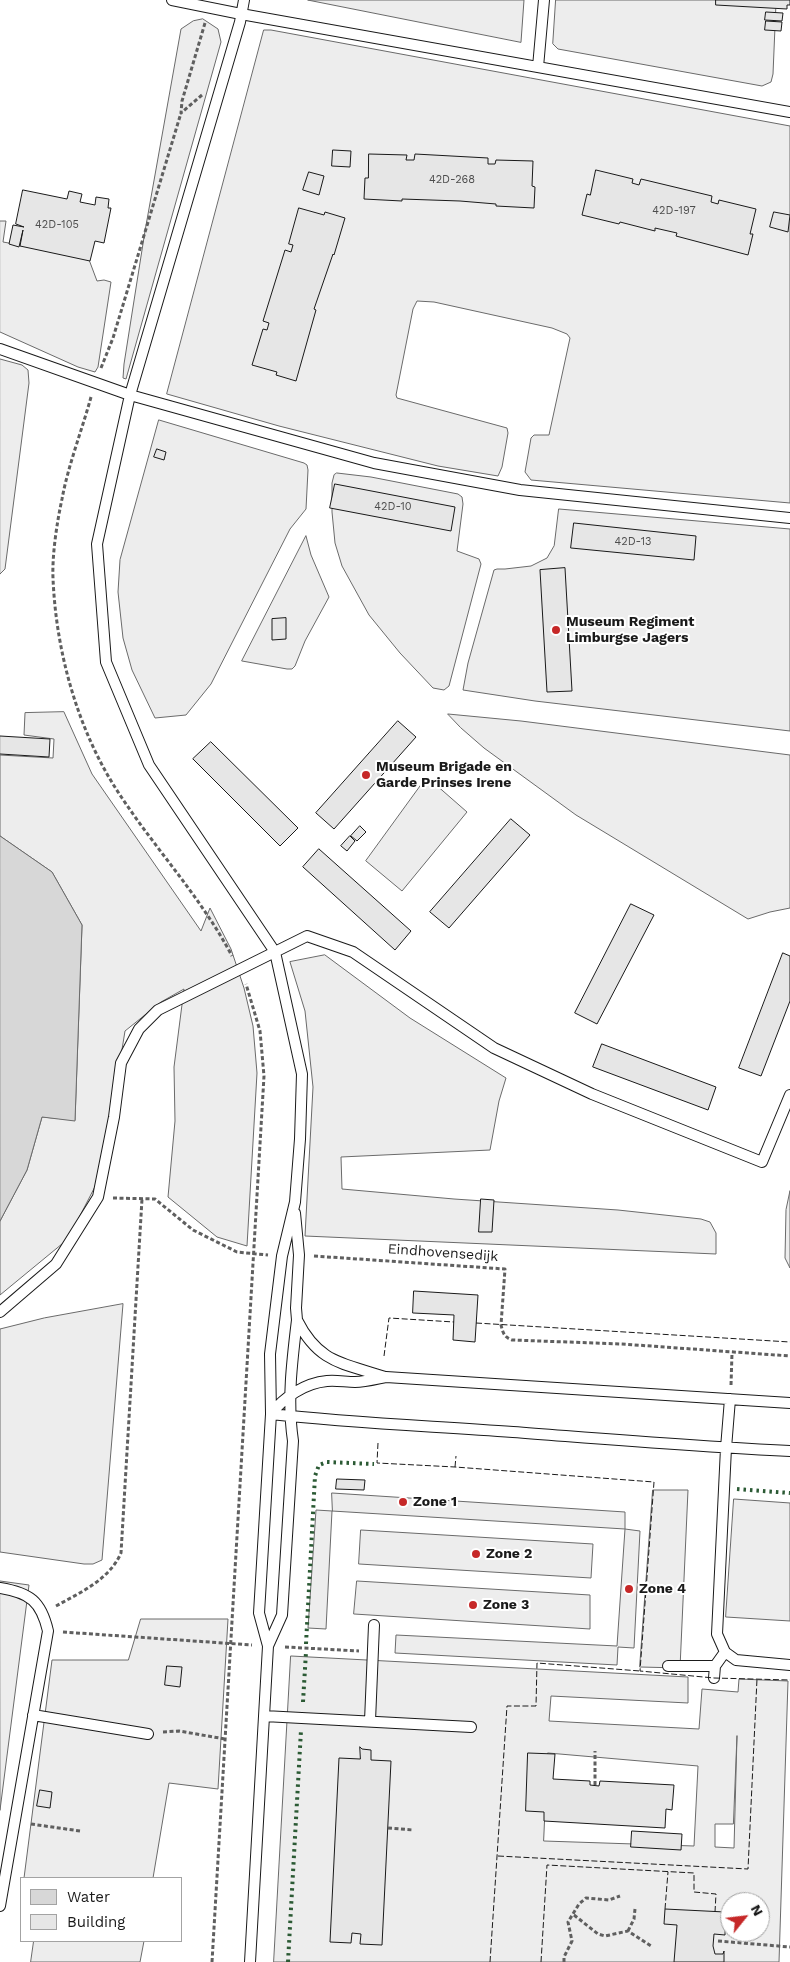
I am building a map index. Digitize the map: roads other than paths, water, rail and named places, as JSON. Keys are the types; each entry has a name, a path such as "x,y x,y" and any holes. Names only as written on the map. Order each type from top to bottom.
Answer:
{"lane":[{"path":"172,0 790,112"},
{"path":"244,0 130,396 97,544 106,662 149,765 275,952 302,1074 295,1202 299,1255 297,1320 289,1416 293,1441 282,1615 268,1646"},
{"path":"538,67 544,0"},
{"path":"0,349 130,396 374,463 520,490 790,518"},
{"path":"0,1312 56,1264 98,1198 114,1117 121,1063 139,1029 158,1010 307,936 354,952 494,1048 592,1094 762,1162 790,1095"},
{"path":"250,1962 268,1646 259,1613 270,1414 270,1354 282,1256 295,1202"},
{"path":"297,1320 313,1345 327,1358 386,1377 790,1403"},
{"path":"270,1414 281,1402 314,1384 326,1381 356,1382 386,1377"},
{"path":"730,1399 717,1634 725,1652 736,1660 790,1665"},
{"path":"270,1414 348,1422 726,1448 790,1450"},
{"path":"0,1588 20,1591 38,1604 48,1631 0,1906"},
{"path":"370,1721 374,1625"},
{"path":"714,1678 715,1666 725,1652"},
{"path":"668,1666 715,1666"},
{"path":"33,1715 148,1734"},
{"path":"264,1716 471,1728"}],"water":[{"path":"0,836 52,872 82,925 75,1121 42,1117 27,1170 0,1221"}],"place":[{"name":"Museum Regiment Limburgse Jagers","path":"556,630"},
{"name":"Museum Brigade en Garde Prinses Irene","path":"366,775"},
{"name":"Zone 1","path":"403,1502"},
{"name":"Zone 2","path":"476,1554"},
{"name":"Zone 4","path":"629,1589"},
{"name":"Zone 3","path":"473,1605"}]}
